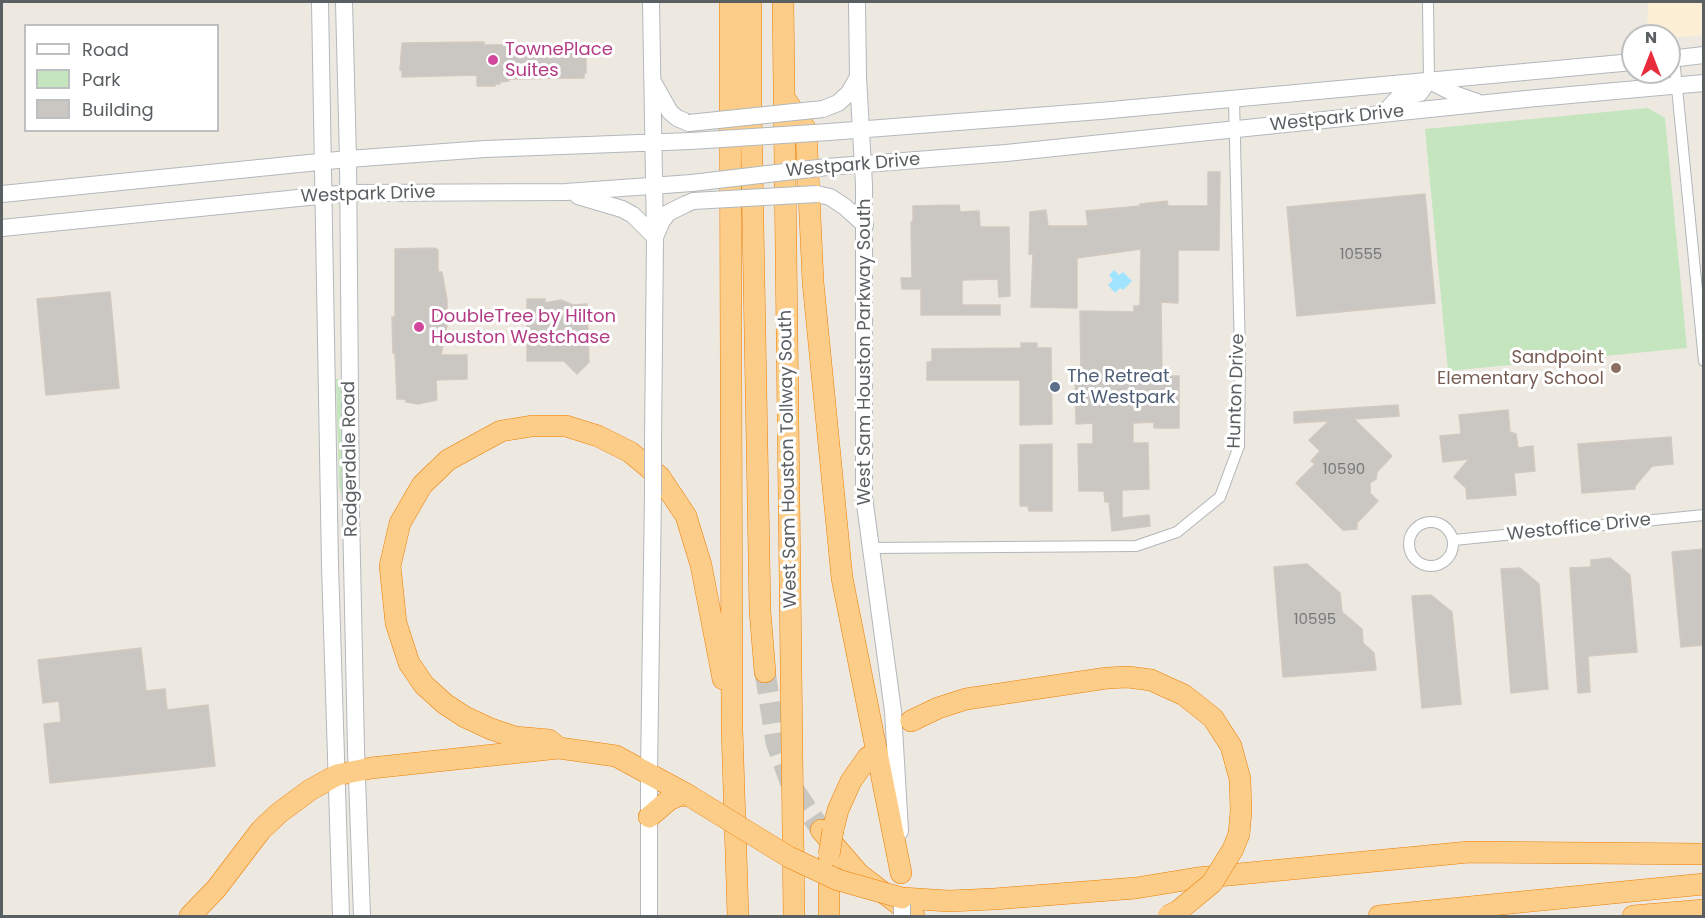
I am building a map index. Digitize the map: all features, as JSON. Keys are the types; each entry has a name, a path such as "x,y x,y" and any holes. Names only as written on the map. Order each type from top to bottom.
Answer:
{"highway":[{"path":"730,2 732,729 738,916"},
{"path":"751,2 760,611 765,672"},
{"name":"West Sam Houston Tollway South","path":"783,2 794,916"},
{"path":"785,99 806,130 813,282 842,578 907,898"},
{"path":"559,748 549,740 515,737 491,729 452,708 424,685 409,663 396,623 390,566 400,523 422,485 448,460 501,431 532,426 566,426 598,436 630,452 660,477 686,516 701,565 732,729"},
{"path":"911,721 938,708 966,699 1107,678 1128,677 1151,680 1184,694 1213,718 1231,746 1240,780 1241,811 1239,834 1233,849 1212,883 1178,911 1168,916"},
{"path":"190,916 216,889 261,831 302,795 347,772 559,748 616,756 649,772 789,857 838,880 907,898 994,899 1136,888 1197,878 1469,852 1704,854"},
{"path":"829,916 827,830 851,781 868,757"},
{"path":"649,817 680,792"},
{"path":"827,830 859,874 907,898"},
{"path":"1388,916 1704,884"},
{"path":"1633,916 1704,910"}],"main road":[{"name":"Rodgerdale Road","path":"320,2 330,565 347,772 362,916"},
{"name":"Rodgerdale Road","path":"341,916 352,565 344,2"},
{"path":"649,916 655,237 651,2"},
{"name":"West Sam Houston Parkway South","path":"857,2 865,225 864,497 893,711 907,898"},
{"path":"1681,57 1704,56"},
{"name":"Westpark Drive","path":"2,194 348,159 485,149 652,143 862,130 1234,99 1621,63"},
{"path":"652,81 670,112 689,123 823,109 838,103 849,93 858,77"},
{"path":"1384,113 1397,99 1420,93 1429,80 1457,95 1481,104"},
{"name":"Westpark Drive","path":"2,228 348,193 566,192 692,183 827,167 1006,153 1384,113 1704,83"},
{"path":"566,192 622,208 633,215 655,237"},
{"path":"655,237 668,213 693,201 817,194 830,197 865,225"},
{"path":"330,565 352,565"}],"street":[{"path":"1428,2 1429,80"},
{"path":"1677,85 1704,361"},
{"name":"Hunton Drive","path":"871,548 1136,546 1177,532 1220,497 1239,446 1240,355 1234,99"},
{"name":"Westoffice Drive","path":"1454,540 1704,515"},
{"path":"1427,522 1445,525 1454,540 1454,549 1450,557 1444,563 1435,566 1418,563 1409,548 1409,539 1413,531 1419,525 1427,522"}],"shaded area":[{"path":"1648,2 1703,2 1703,35 1681,37 1681,24 1647,24"}],"green space":[{"path":"1648,108 1665,118 1687,348 1448,371 1425,129"},
{"path":"336,379 341,379 345,407 345,493 341,493 339,487"}],"water":[{"path":"1114,270 1119,275 1123,272 1132,281 1123,290 1120,288 1115,293 1108,285 1113,280 1109,275"}],"building":[{"name":"TownePlace Suites","path":"484,42 484,45 583,44 583,50 586,50 586,73 584,73 584,78 508,79 509,81 500,82 495,86 477,86 477,75 402,77 400,70 402,43"},
{"path":"1208,172 1220,172 1219,250 1178,250 1178,303 1161,302 1162,376 1179,376 1179,428 1154,428 1154,422 1133,423 1133,443 1148,443 1149,489 1122,490 1122,518 1149,515 1150,526 1112,531 1109,502 1105,502 1104,491 1079,491 1078,444 1093,444 1093,423 1076,424 1075,377 1081,377 1080,311 1134,312 1134,306 1140,306 1141,249 1077,258 1077,308 1031,307 1033,254 1029,254 1030,212 1046,210 1048,226 1088,226 1086,211 1167,201 1168,206 1208,206"},
{"path":"1425,194 1435,303 1297,316 1287,207"},
{"path":"959,205 960,212 979,211 980,227 1009,227 1010,296 999,297 998,279 962,280 962,305 1000,305 1000,315 921,315 921,289 902,289 901,278 912,278 913,206"},
{"name":"DoubleTree by Hilton Houston Westchase","path":"434,248 438,250 438,272 442,272 447,300 447,325 441,355 467,355 467,379 436,380 437,400 418,404 406,402 405,399 397,399 392,317 395,317 395,249"},
{"path":"110,292 119,388 46,395 37,299"},
{"path":"527,299 545,299 545,303 561,300 573,305 587,304 589,362 577,374 564,361 527,361"},
{"path":"1021,343 1037,343 1037,348 1051,348 1052,424 1020,425 1020,380 927,380 927,362 932,362 932,349 1021,348"},
{"path":"1398,405 1399,416 1354,419 1392,456 1377,472 1376,479 1370,483 1370,493 1378,501 1357,523 1357,529 1343,530 1296,483 1315,464 1311,461 1320,451 1309,440 1329,421 1294,423 1294,412"},
{"path":"1508,410 1510,432 1516,434 1518,448 1533,446 1535,471 1514,473 1516,495 1467,499 1466,488 1454,477 1469,459 1443,462 1440,436 1461,434 1459,415"},
{"path":"1671,437 1673,464 1652,466 1635,489 1582,493 1578,444"},
{"path":"1052,444 1052,511 1029,511 1028,506 1020,506 1020,445"},
{"path":"1704,549 1704,645 1681,647 1672,552"},
{"path":"1610,558 1630,575 1637,652 1588,656 1590,692 1578,693 1570,568 1591,567 1591,560"},
{"path":"1307,564 1340,593 1342,612 1362,629 1363,643 1374,653 1376,670 1283,677 1274,567"},
{"path":"1520,568 1539,584 1548,689 1511,693 1501,569"},
{"path":"1431,595 1452,612 1461,704 1422,708 1412,596"},
{"path":"141,648 146,691 165,689 167,710 208,705 215,766 50,783 44,724 61,722 59,701 43,703 38,660"}],"tunnel":[{"path":"765,672 776,742 792,787 821,830"}],"place":[{"name":"TownePlace Suites","path":"493,60"},
{"name":"DoubleTree by Hilton Houston Westchase","path":"419,327"},
{"name":"Sandpoint Elementary School","path":"1616,368"},
{"name":"The Retreat at Westpark","path":"1055,387"}]}
